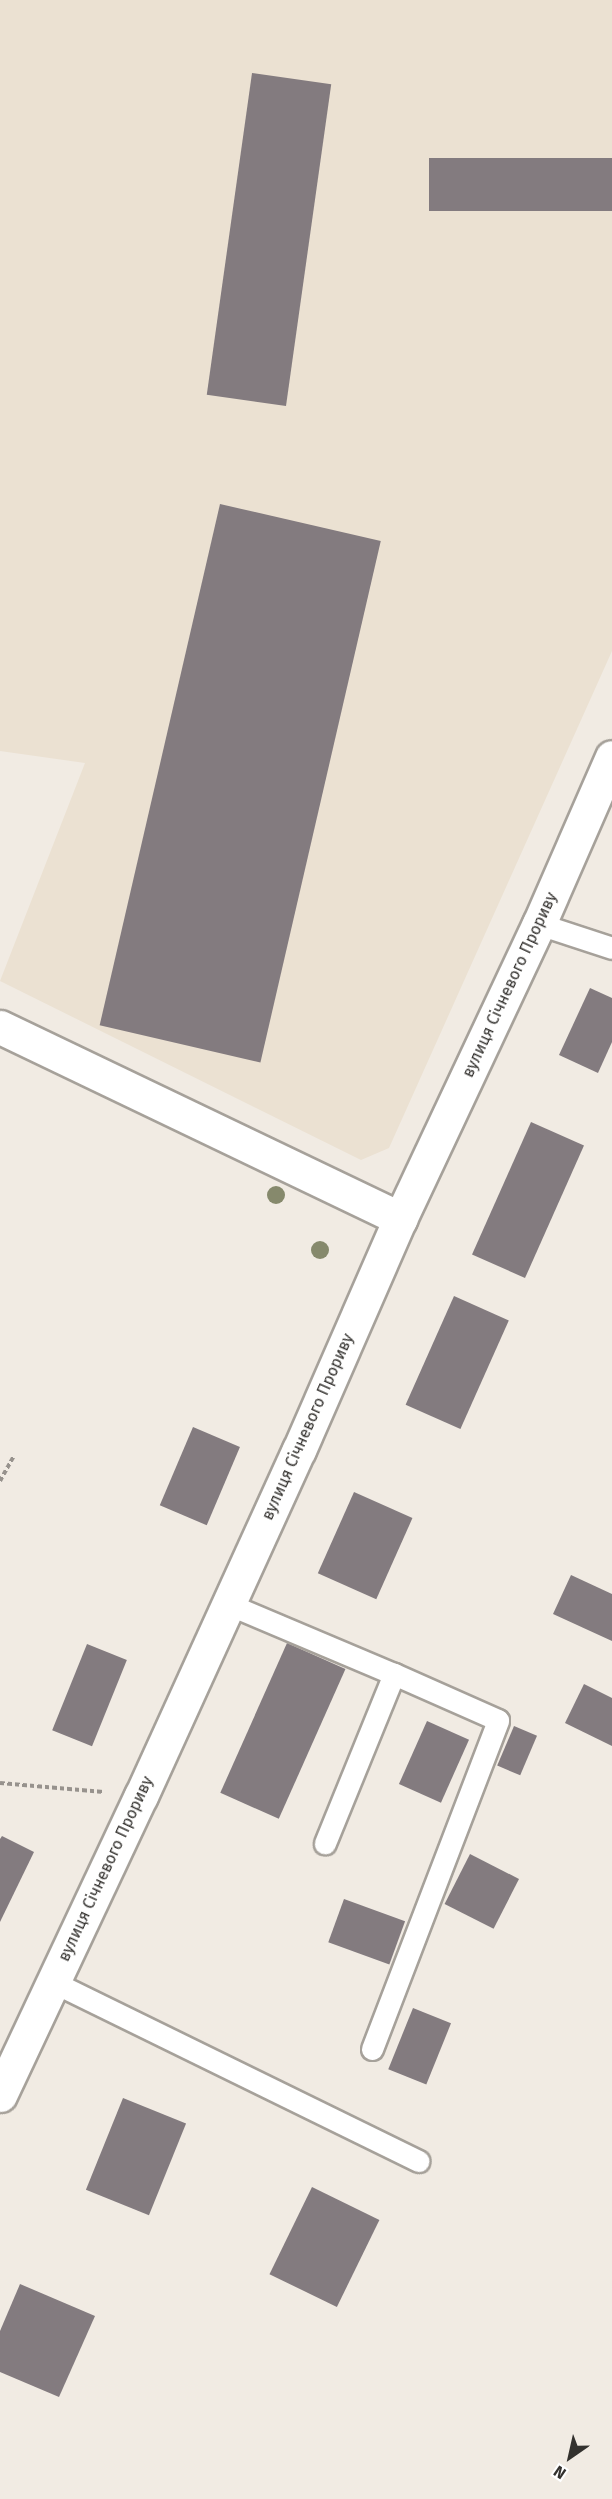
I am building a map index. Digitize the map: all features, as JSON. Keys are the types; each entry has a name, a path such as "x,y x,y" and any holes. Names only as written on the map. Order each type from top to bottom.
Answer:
{"street":[{"name":"вулиця Січневого Прориву","path":"0,2095 141,1796 400,1220 539,924 612,757"},
{"path":"0,1027 400,1220"}],"lane":[{"path":"539,924 612,948"},
{"path":"228,1604 498,1720 372,2049"},
{"path":"326,1843 394,1674"},
{"path":"53,1982 418,2161"}],"path":[{"path":"0,1481 14,1456"},
{"path":"0,1783 141,1796"}],"shaded area":[{"path":"0,0 612,0 612,651 389,1148 361,1160 0,981 85,763 0,751"}],"building":[{"path":"252,73 331,84 286,406 207,395"},
{"path":"429,158 612,158 612,211 429,211"},
{"path":"220,504 381,541 260,1062 100,1025"},
{"path":"590,988 612,998 612,1042 598,1073 559,1055"},
{"path":"531,1122 584,1146 525,1278 472,1254"},
{"path":"454,1296 509,1320 460,1429 406,1405"},
{"path":"193,1427 240,1447 207,1525 160,1505"},
{"path":"354,1492 412,1518 376,1599 318,1573"},
{"path":"571,1575 612,1594 612,1641 553,1614"},
{"path":"287,1643 345,1669 279,1819 220,1793"},
{"path":"87,1644 127,1660 92,1746 52,1730"},
{"path":"584,1684 612,1698 612,1746 565,1723"},
{"path":"427,1721 469,1740 441,1803 399,1784"},
{"path":"514,1726 537,1736 520,1775 497,1766"},
{"path":"2,1836 34,1852 0,1922 0,1839"},
{"path":"470,1854 519,1879 494,1929 445,1904"},
{"path":"344,1899 405,1921 389,1964 328,1942"},
{"path":"413,2008 451,2023 426,2085 388,2069"},
{"path":"123,2098 186,2123 149,2215 86,2190"},
{"path":"312,2187 379,2220 337,2307 269,2274"},
{"path":"20,2284 95,2316 59,2397 0,2372 0,2331"}]}
